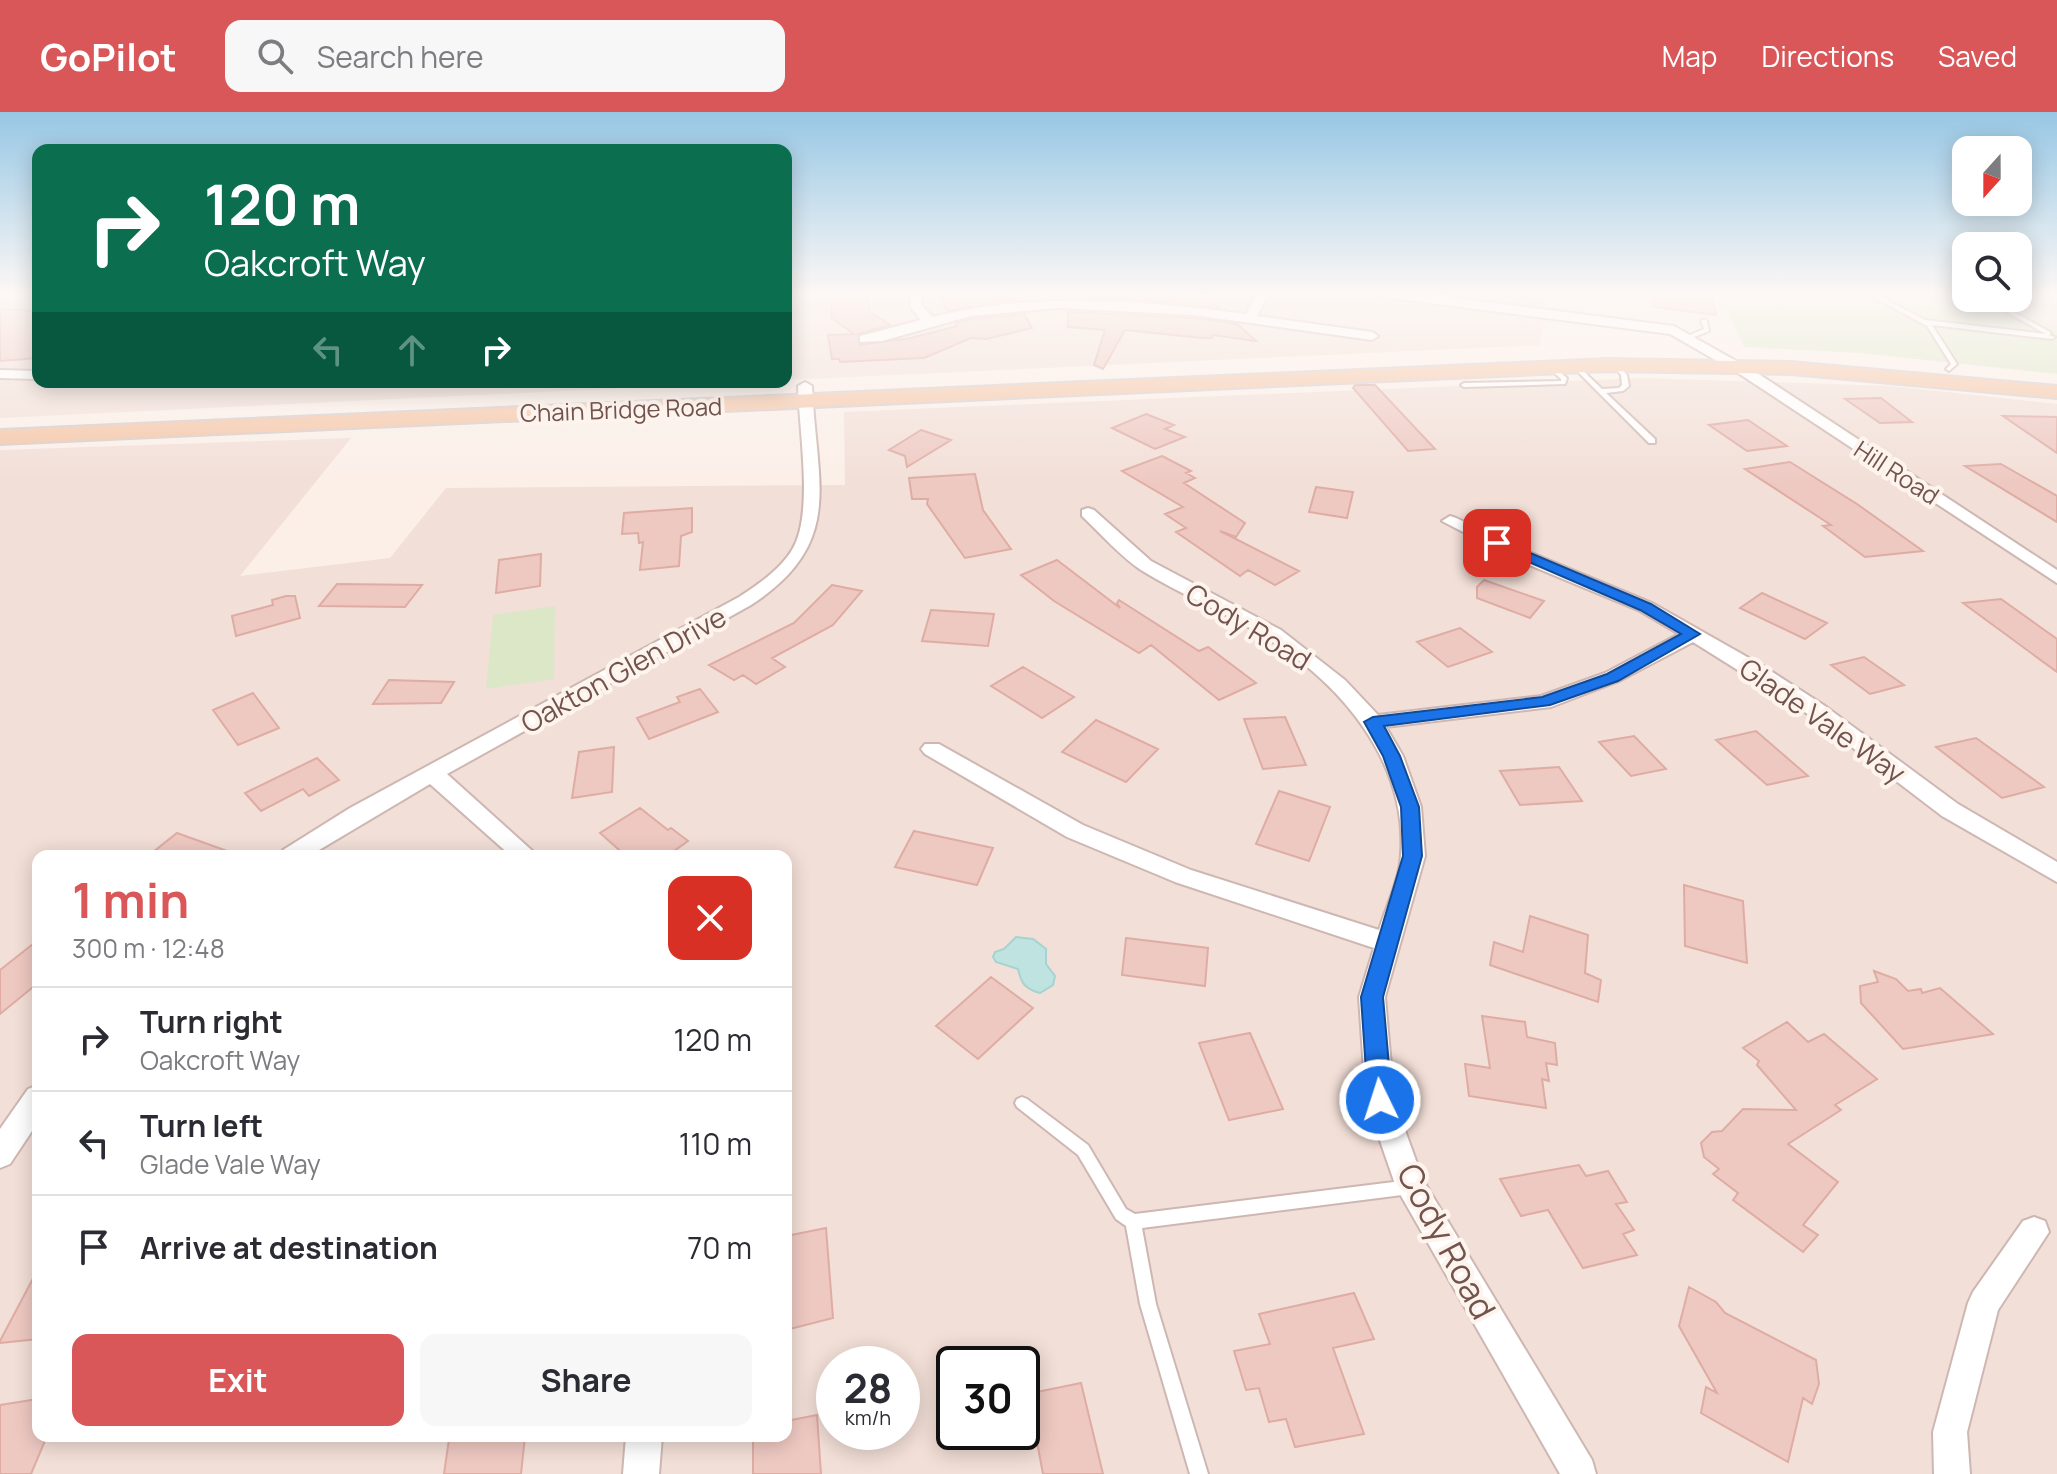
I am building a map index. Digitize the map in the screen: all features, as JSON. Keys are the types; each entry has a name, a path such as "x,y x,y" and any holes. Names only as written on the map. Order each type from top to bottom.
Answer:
{"main road":[{"name":"Chain Bridge Road","path":"0,437 1497,357"},
{"name":"Chain Bridge Road","path":"1768,357 2057,380"},
{"name":"Chain Bridge Road","path":"0,422 805,394 1488,377 1551,367 1616,365 1737,366 1879,374 2057,392"}],"street":[{"path":"1722,357 1737,366"},
{"name":"Hill Road","path":"1737,366 2057,578"},
{"path":"0,374 32,375"},
{"name":"Oakton Glen Drive","path":"301,850 358,814 745,601 786,570 805,541 810,523 805,394"},
{"name":"Cody Road","path":"1088,513 1145,565 1274,634 1338,684 1373,722 1392,756 1410,807 1413,856 1372,997 1380,1100 1411,1187 1579,1473"},
{"name":"Glade Vale Way","path":"1450,521 1521,555 1646,607 1693,634 1793,693 1950,810 2057,873"},
{"path":"1373,722 1544,702 1612,677 1693,634"},
{"path":"932,749 1075,831 1183,876 1388,943"},
{"path":"432,773 519,850"},
{"path":"0,1154 32,1107"},
{"path":"1952,1474 1950,1432 1984,1303 2034,1232"},
{"path":"641,1474 644,1442"}],"lane":[{"path":"1949,369 1954,364 1950,357"},
{"path":"1601,391 1621,390 1626,386 1624,375 1616,365"},
{"path":"1575,366 1652,441"},
{"path":"1464,385 1488,377"},
{"path":"1022,1103 1083,1150 1121,1214 1133,1222 1411,1187"},
{"path":"1133,1222 1148,1304 1199,1474"}],"shaded area":[{"path":"0,357 32,357 32,388 626,388 0,418"},
{"path":"792,357 1291,357 792,380"},
{"path":"1644,378 1891,386 2057,404 2057,1474 0,1474 0,450 351,438 240,576 390,558 446,488 845,485 844,412"}],"green space":[{"path":"1894,357 2057,357 2057,374"},
{"path":"555,606 554,679 486,689 493,615"}],"water":[{"path":"1016,937 1033,939 1046,949 1046,964 1055,976 1053,985 1040,993 1024,985 1018,969 996,962 993,957 995,952 1004,949"}],"building":[{"path":"0,357 32,357 32,358 0,361"},
{"path":"832,357 927,357 840,362 839,359"},
{"path":"1097,357 1110,357 1103,369 1094,365"},
{"path":"1355,385 1375,385 1435,449 1408,451 1353,388"},
{"path":"1881,398 1912,422 1880,423 1845,399"},
{"path":"1146,414 1174,425 1165,429 1185,437 1155,449 1112,428"},
{"path":"2003,416 2057,417 2057,453"},
{"path":"1748,420 1787,446 1747,451 1709,425"},
{"path":"921,430 951,440 907,467 905,456 889,450"},
{"path":"1162,456 1191,471 1186,473 1195,478 1184,483 1245,523 1236,537 1220,531 1299,571 1275,585 1248,570 1240,576 1176,532 1186,528 1165,514 1183,507 1122,471"},
{"path":"1790,462 1923,551 1865,557 1823,526 1831,525 1745,469"},
{"path":"2001,464 2057,496 2057,522 1965,466"},
{"path":"975,474 983,510 1011,549 965,558 927,504 928,499 912,499 909,478"},
{"path":"1316,487 1353,492 1347,518 1309,512"},
{"path":"692,508 692,532 681,536 679,566 640,570 643,542 639,543 638,533 622,534 624,513"},
{"path":"541,554 540,586 496,593 499,560"},
{"path":"1057,560 1120,608 1119,600 1199,651 1208,647 1256,683 1219,700 1151,645 1139,653 1054,601 1021,575"},
{"path":"1484,580 1544,601 1530,618 1477,598 1477,587"},
{"path":"337,584 422,585 405,607 319,606"},
{"path":"832,585 862,591 833,625 772,658 785,667 756,684 743,675 734,680 709,665 794,623"},
{"path":"1762,593 1827,623 1805,639 1740,608"},
{"path":"295,596 300,618 236,636 232,616 273,605 272,600"},
{"path":"2001,599 2057,639 2057,672 1963,603"},
{"path":"931,610 994,614 988,646 922,641"},
{"path":"1460,628 1492,652 1448,667 1417,642"},
{"path":"1864,657 1904,685 1870,694 1831,665"},
{"path":"1023,667 1074,697 1042,718 991,686"},
{"path":"389,680 454,682 441,703 373,704"},
{"path":"700,689 718,712 649,739 637,718 680,702 677,697"},
{"path":"253,693 279,728 238,745 213,710"},
{"path":"1285,717 1306,765 1263,769 1244,719"},
{"path":"1096,720 1158,749 1126,782 1062,752"},
{"path":"1756,731 1808,776 1767,785 1716,740"},
{"path":"1634,736 1666,769 1631,776 1599,742"},
{"path":"1976,738 2044,787 2002,798 1936,747"},
{"path":"614,747 612,792 572,798 579,752"},
{"path":"317,758 339,780 309,796 303,789 261,811 245,793"},
{"path":"1559,767 1582,801 1520,805 1500,771"},
{"path":"1279,791 1330,807 1309,861 1256,844"},
{"path":"640,808 688,841 675,850 619,850 600,833"},
{"path":"914,831 993,848 977,885 895,867"},
{"path":"177,833 225,850 156,850"},
{"path":"1684,885 1743,901 1747,963 1685,946"},
{"path":"1530,916 1588,935 1585,973 1601,980 1598,1002 1490,965 1494,942 1523,952"},
{"path":"1126,938 1208,948 1205,986 1122,975"},
{"path":"32,945 32,988 0,1014 0,970"},
{"path":"1874,971 1896,979 1908,991 1921,989 1922,993 1940,988 1993,1034 1903,1049 1861,1003 1860,986 1878,982"},
{"path":"991,977 1033,1008 978,1059 936,1026"},
{"path":"1482,1016 1525,1022 1527,1037 1555,1043 1557,1065 1546,1063 1549,1081 1542,1079 1546,1108 1469,1096 1465,1064 1490,1068"},
{"path":"1787,1022 1808,1042 1824,1034 1877,1079 1835,1105 1841,1110 1788,1144 1838,1182 1803,1225 1818,1235 1803,1252 1733,1200 1738,1193 1713,1174 1719,1169 1704,1157 1701,1143 1712,1132 1722,1131 1743,1109 1796,1110 1757,1065 1759,1061 1743,1048"},
{"path":"1250,1033 1283,1109 1229,1120 1199,1043"},
{"path":"1579,1165 1586,1176 1608,1171 1627,1202 1616,1204 1634,1230 1623,1234 1637,1255 1583,1268 1548,1210 1521,1216 1500,1179"},
{"path":"826,1228 833,1318 792,1328 792,1235"},
{"path":"32,1280 32,1340 0,1341"},
{"path":"1689,1287 1716,1302 1725,1313 1816,1360 1819,1384 1812,1404 1803,1398 1788,1462 1701,1413 1706,1387 1717,1393 1679,1326"},
{"path":"1354,1293 1374,1339 1333,1348 1364,1434 1295,1447 1286,1419 1269,1422 1259,1388 1246,1390 1234,1351 1270,1344 1259,1314"},
{"path":"1081,1383 1103,1474 1043,1474 1038,1450 1040,1391"},
{"path":"32,1400 32,1442 44,1442 31,1474 0,1474 0,1405"},
{"path":"816,1415 816,1450 819,1450 821,1474 753,1474 753,1442 792,1442 792,1420"},
{"path":"449,1442 524,1442 521,1474 444,1474"}],"route":[{"path":"1380,1100 1372,997 1413,856 1410,807 1392,756 1373,722 1544,702 1612,677 1693,634 1616,593 1497,543"}]}
